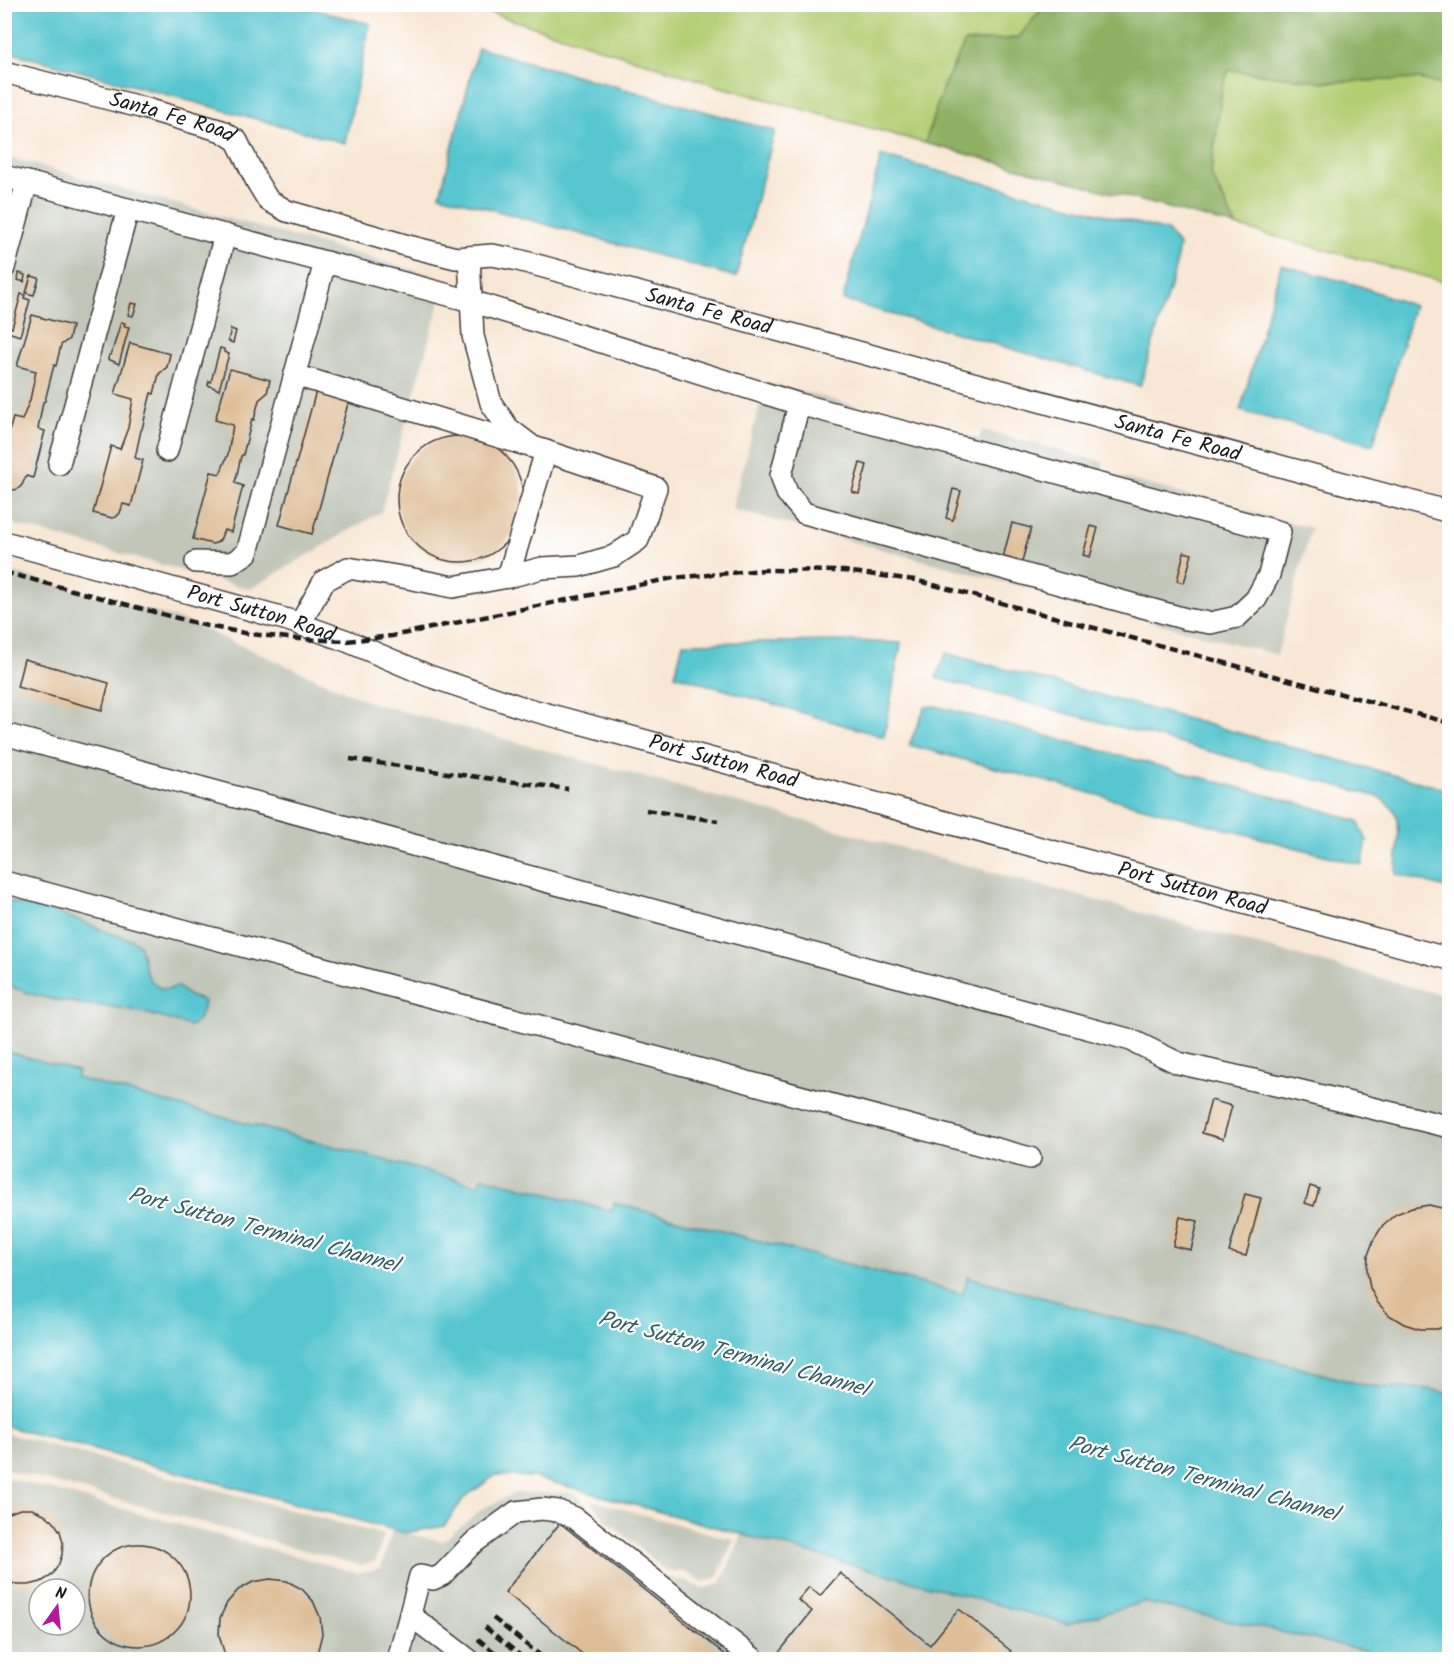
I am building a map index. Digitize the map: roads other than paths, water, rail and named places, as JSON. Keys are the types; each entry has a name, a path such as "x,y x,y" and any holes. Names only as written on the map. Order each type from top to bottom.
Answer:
{"street":[{"name":"Santa Fe Road","path":"4,72 222,131 237,141 268,200 287,211 456,258 492,255 530,263 1449,512"},
{"path":"4,176 471,301 799,404 1280,532 1269,575 1256,599 1236,617 1210,622 1186,619 804,513 787,493 781,475 799,404"},
{"path":"4,268 27,182"},
{"path":"59,464 128,209"},
{"path":"167,452 225,235"},
{"path":"469,257 472,336 490,403 508,428 539,449"},
{"path":"196,562 232,563 247,553 325,262"},
{"path":"295,375 539,449 656,488 638,540 614,556 579,566 542,568 453,587 348,568 324,581 300,624"},
{"path":"508,577 539,449"},
{"name":"Port Sutton Road","path":"4,542 231,603 300,624 347,641 429,676 532,710 1449,959"},
{"path":"4,734 1131,1040 1178,1063 1449,1127"},
{"path":"4,882 1030,1158"},
{"path":"398,1659 420,1576 433,1579 442,1575 472,1544 516,1512 542,1509 558,1511 575,1518 755,1659"},
{"path":"410,1615 469,1659"}],"water":[{"path":"4,5 297,5 370,24 345,143 5,51"},
{"path":"478,48 775,131 736,277 440,195"},
{"path":"881,156 1167,231 1179,245 1176,266 1140,386 843,300"},
{"path":"1281,265 1357,285 1414,306 1373,445 1240,411"},
{"path":"852,641 901,643 884,737 675,675 683,643"},
{"path":"946,653 1449,790 1449,889 1396,874 1399,832 1397,816 1394,810 1379,797 936,678"},
{"path":"936,706 1358,821 1367,841 1362,865 909,745 925,707"},
{"path":"5,901 36,907 133,940 140,946 146,972 151,981 165,989 178,987 189,996 204,1001 199,1019 190,1026 127,1009 34,995 5,983"},
{"name":"Port Sutton Terminal Channel","path":"5,1051 78,1071 76,1078 478,1185 483,1177 612,1211 614,1203 963,1294 968,1277 1366,1386 1430,1389 1449,1394 1449,1659 1405,1659 1143,1602 1068,1624 533,1477 496,1475 464,1498 444,1526 405,1533 5,1426"}],"railway":[{"path":"4,572 207,626 250,634 347,641 392,636 673,578 764,570 844,571 915,580 1450,723"},
{"path":"350,759 568,789"},
{"path":"646,810 718,821"},
{"path":"493,1618 546,1660"},
{"path":"485,1627 526,1660"},
{"path":"478,1639 504,1660"}]}
